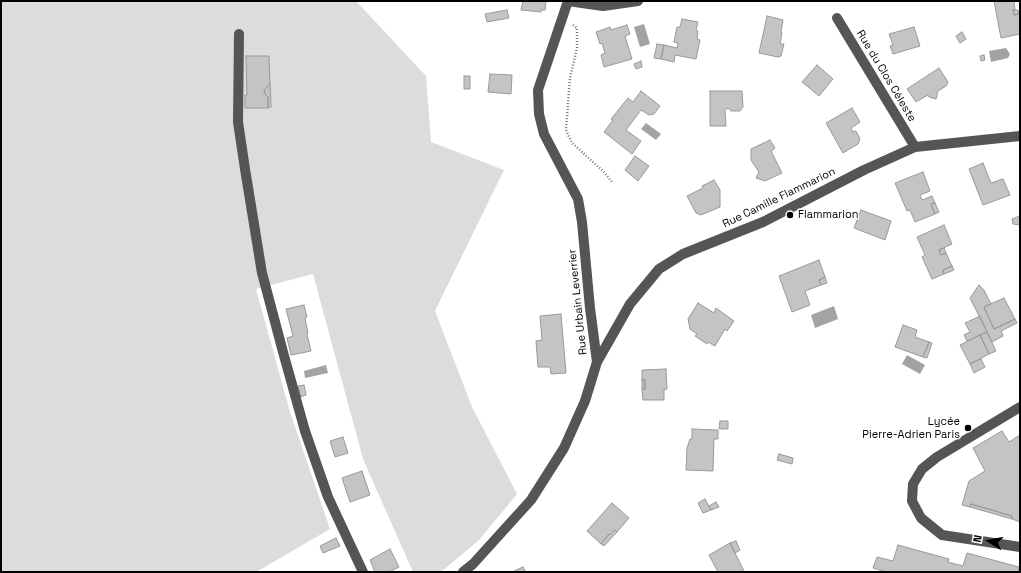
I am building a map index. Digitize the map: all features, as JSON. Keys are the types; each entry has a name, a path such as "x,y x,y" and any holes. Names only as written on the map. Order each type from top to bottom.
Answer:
{"street":[{"path":"568,1 603,6 638,1"},
{"name":"Rue Urbain Leverrier","path":"463,572 473,564 531,500 564,448 585,401 597,362 590,308 582,222 578,199 544,134 539,114 538,90 568,1"},
{"name":"Rue du Clos Céleste","path":"837,18 915,147"},
{"path":"239,34 238,122 262,273 282,352 305,431 328,497 363,572"},
{"name":"Rue Camille Flammarion","path":"597,362 630,304 659,269 683,254 762,222 864,170 915,147 1020,136"},
{"path":"1020,407 937,458 922,469 913,484 912,501 920,518 942,535 1020,547"}],"path":[{"path":"563,18 577,28 577,48 570,78 566,130 572,143 612,182"}],"shaded area":[{"path":"1,1 356,1 426,76 431,142 504,170 435,311 472,407 517,494 479,540 441,572 413,572 363,459 313,274 256,289 290,412 330,529 256,572 1,572"},
{"path":"644,24 650,44 640,47 634,27"},
{"path":"1006,48 1010,54 1008,58 991,62 989,51"},
{"path":"646,123 661,134 656,140 641,129"},
{"path":"834,306 838,319 815,328 811,315"},
{"path":"907,355 925,365 920,374 902,364"},
{"path":"326,365 328,373 305,378 304,371"}],"building":[{"path":"523,1 546,1 545,10 541,10 541,12 521,10"},
{"path":"994,1 1014,1 1014,15 1019,14 1020,34 1001,38"},
{"path":"507,10 509,18 487,22 485,14"},
{"path":"1013,10 1018,10 1019,14 1014,15"},
{"path":"767,16 783,20 780,44 784,44 781,56 778,57 759,53"},
{"path":"682,19 698,22 696,30 698,31 697,39 700,40 696,59 675,55 674,62 661,59 664,45 677,48 678,43 674,42 677,27 680,27"},
{"path":"627,25 630,34 625,36 632,59 604,67 601,55 605,53 596,32 610,27 611,30"},
{"path":"914,27 920,46 893,54 890,46 893,45 889,34"},
{"path":"962,32 966,39 960,43 956,36"},
{"path":"657,44 664,45 661,59 654,58"},
{"path":"984,55 985,60 981,61 980,56"},
{"path":"246,56 269,56 270,84 264,90 268,97 268,108 245,108 245,95 247,95"},
{"path":"641,61 642,67 636,69 634,64"},
{"path":"817,65 833,79 819,96 802,82"},
{"path":"939,68 948,82 946,86 938,91 936,99 929,97 928,95 916,102 907,89"},
{"path":"490,74 512,75 511,94 488,92"},
{"path":"464,76 470,76 470,89 464,89"},
{"path":"270,84 271,107 268,108 268,97 264,90"},
{"path":"641,91 660,106 654,114 649,115 641,110 626,130 641,141 632,154 604,132 613,120 611,119 628,98 633,102"},
{"path":"710,91 742,91 743,107 740,111 731,111 728,108 725,110 726,126 710,126"},
{"path":"852,108 860,122 851,128 853,132 856,131 860,139 858,144 843,153 826,123"},
{"path":"770,140 775,148 771,151 782,173 765,181 756,178 759,172 751,160 751,149"},
{"path":"635,156 649,166 638,181 625,170"},
{"path":"983,163 991,183 1003,179 1010,195 983,205 969,169"},
{"path":"923,172 930,191 920,195 922,200 932,196 935,203 931,204 935,214 915,222 910,210 907,211 895,183"},
{"path":"714,180 720,190 720,207 701,215 696,213 687,196 703,188 702,186"},
{"path":"935,203 939,212 935,214 931,204"},
{"path":"861,210 891,221 885,240 854,228"},
{"path":"1020,216 1020,225 1013,224 1012,219"},
{"path":"944,225 952,244 939,250 941,255 946,253 952,266 943,270 944,274 932,279 922,257 925,255 917,237"},
{"path":"944,248 946,253 941,255 939,250"},
{"path":"819,260 825,277 819,280 821,285 805,291 810,305 792,312 779,276"},
{"path":"952,266 954,270 944,274 943,270"},
{"path":"825,277 827,283 821,285 819,280"},
{"path":"979,285 984,290 991,304 984,307 994,329 1015,319 1017,323 1001,331 1003,336 992,342 970,298"},
{"path":"1004,298 1015,319 994,329 984,307"},
{"path":"698,303 714,313 716,308 734,321 727,331 725,329 715,346 708,342 707,344 695,336 697,334 690,329 688,319"},
{"path":"304,305 307,317 305,318 307,334 311,351 291,355 287,338 293,336 286,309"},
{"path":"561,314 566,373 551,374 550,367 538,367 536,341 542,340 540,316"},
{"path":"980,316 987,332 967,341 964,335 970,332 965,323"},
{"path":"903,325 917,330 915,337 929,342 923,357 895,347"},
{"path":"987,332 996,351 989,354 980,335"},
{"path":"980,335 989,354 970,364 960,345"},
{"path":"929,342 932,343 927,358 923,357"},
{"path":"981,359 985,367 974,373 970,364"},
{"path":"666,369 667,389 664,390 664,400 643,400 642,389 645,389 645,380 642,380 642,370"},
{"path":"642,380 645,380 645,389 642,389"},
{"path":"304,385 306,395 301,397 298,386"},
{"path":"720,421 728,421 728,429 719,429"},
{"path":"692,429 718,430 718,439 714,439 713,471 686,470 687,448 690,439 692,439"},
{"path":"1002,431 1009,442 1020,435 1020,522 1012,519 1012,516 971,504 970,507 962,505 969,481 985,471 973,448"},
{"path":"343,437 348,453 335,457 330,441"},
{"path":"779,454 793,458 792,464 777,460"},
{"path":"362,471 370,495 350,502 342,478"},
{"path":"705,499 711,510 703,513 698,503"},
{"path":"716,502 719,507 711,510 709,506"},
{"path":"612,503 629,518 617,532 615,530 610,535 609,534 601,544 587,531"},
{"path":"971,504 1012,516 1012,519 970,507"},
{"path":"615,530 617,532 604,546 601,544 609,534 610,535"},
{"path":"336,538 340,546 323,553 320,546"},
{"path":"736,541 740,550 735,553 730,543"},
{"path":"730,543 744,571 743,572 718,572 709,555"},
{"path":"898,545 949,559 948,562 963,566 967,553 1019,567 1018,571 1020,572 886,572 873,568 877,557 893,561"},
{"path":"390,549 399,567 389,572 375,572 370,560"},
{"path":"523,567 526,572 512,572"}],"place":[{"name":"Flammarion","path":"790,215"},
{"name":"Lycée Pierre-Adrien Paris","path":"968,428"}]}
